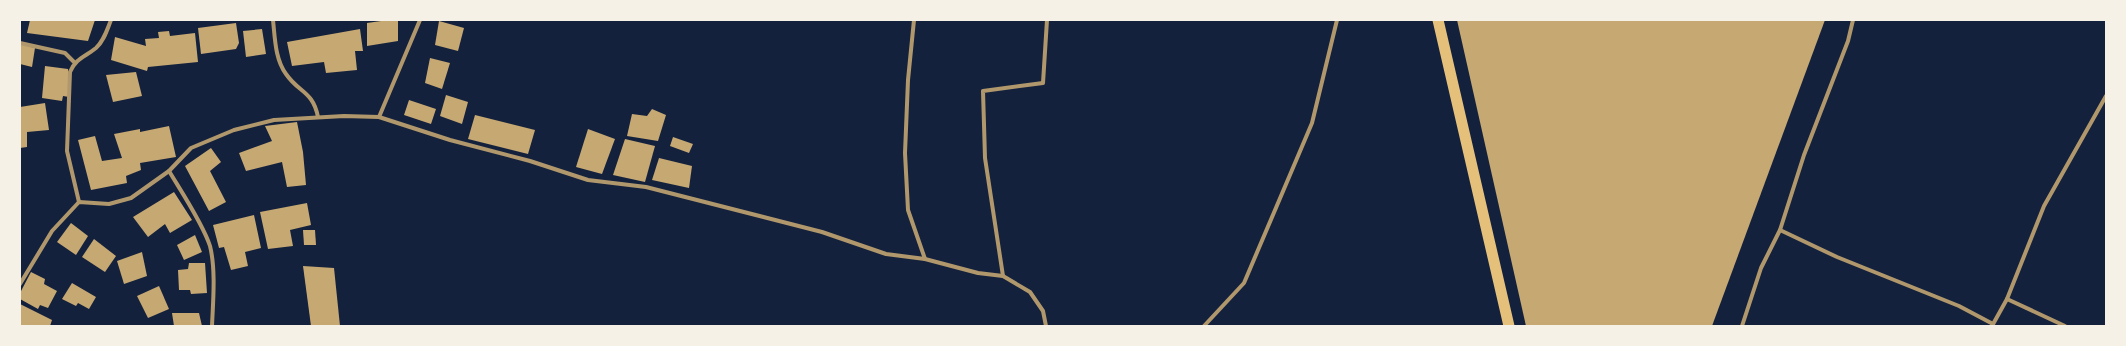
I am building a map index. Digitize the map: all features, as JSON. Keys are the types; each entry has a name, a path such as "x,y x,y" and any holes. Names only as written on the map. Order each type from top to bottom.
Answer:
{"highway":[{"path":"1438,20 1509,326"}],"street":[{"path":"79,202 68,158 67,146 70,72 74,62 97,48 105,35 111,20"},
{"path":"273,20 277,53 281,66 293,82 314,102 318,117"},
{"path":"380,117 420,20"},
{"path":"914,20 908,80 905,153 908,210 925,259"},
{"path":"1003,276 985,158 983,91 1043,83 1047,20"},
{"path":"1204,326 1244,283 1312,123 1337,20"},
{"path":"1742,326 1760,268 1780,230 1804,155 1848,41 1853,20"},
{"path":"20,43 65,52 74,62"},
{"path":"1780,230 1837,257 1959,306 1993,325 2007,298 2044,206 2106,96"},
{"path":"79,202 109,204 131,198 169,170 191,148 234,130 274,120 318,117 380,117 450,140 530,161 588,180 646,187 822,232 886,254 925,259 978,273 1003,276 1030,292 1042,311 1046,326"},
{"path":"169,170 210,246 214,284 212,326"},
{"path":"20,284 52,231 79,202"},
{"path":"2007,298 2065,326"}],"building":[{"path":"30,20 95,20 88,41 27,33"},
{"path":"398,20 398,41 367,46 367,23"},
{"path":"1457,20 1825,20 1712,326 1526,326"},
{"path":"439,21 464,28 458,51 435,45"},
{"path":"236,23 239,43 236,49 201,54 198,28"},
{"path":"262,29 266,54 246,57 243,31"},
{"path":"360,29 363,51 355,51 357,70 326,73 324,62 292,66 287,42"},
{"path":"169,31 170,36 195,33 198,62 148,67 147,71 111,60 115,37 146,46 145,39 159,38 158,32"},
{"path":"20,44 35,48 32,67 20,64"},
{"path":"430,58 450,63 442,89 425,83"},
{"path":"45,66 68,69 69,97 63,96 62,101 42,98"},
{"path":"136,72 142,96 113,102 106,75"},
{"path":"446,95 468,102 462,124 440,116"},
{"path":"409,100 436,109 431,124 404,115"},
{"path":"45,103 49,130 27,132 27,147 20,148 20,107"},
{"path":"652,109 666,115 658,141 627,136 632,114 647,116"},
{"path":"475,115 535,130 528,154 468,139"},
{"path":"297,122 303,152 306,185 287,187 282,162 246,171 239,153 272,141 265,126"},
{"path":"169,126 176,157 140,163 141,170 126,176 127,183 91,190 78,140 95,136 102,161 122,158 114,134 140,129 140,132"},
{"path":"588,129 615,139 602,174 576,167"},
{"path":"673,137 693,144 689,153 670,146"},
{"path":"625,139 655,146 645,182 613,175"},
{"path":"211,148 221,162 210,171 226,202 209,211 185,166"},
{"path":"659,158 692,166 689,188 652,180"},
{"path":"174,192 192,220 170,233 165,224 148,237 133,217"},
{"path":"307,203 311,225 290,230 293,246 268,249 260,212"},
{"path":"254,215 261,248 245,252 248,266 231,270 224,247 219,248 213,225"},
{"path":"71,223 88,236 76,255 57,242"},
{"path":"303,230 315,230 316,245 304,245"},
{"path":"195,235 202,252 184,260 177,245"},
{"path":"94,239 116,256 105,272 82,257"},
{"path":"142,252 147,276 124,284 117,261"},
{"path":"189,263 205,263 207,293 191,294 190,290 179,290 178,270 188,269"},
{"path":"303,266 334,268 340,326 311,326"},
{"path":"31,272 45,279 44,284 57,291 48,308 40,305 38,309 20,299 20,293"},
{"path":"72,283 96,297 89,309 78,303 76,306 62,299"},
{"path":"159,286 169,309 148,318 137,296"},
{"path":"20,304 52,320 50,326 20,326"},
{"path":"172,313 199,313 202,326 174,326"}]}
